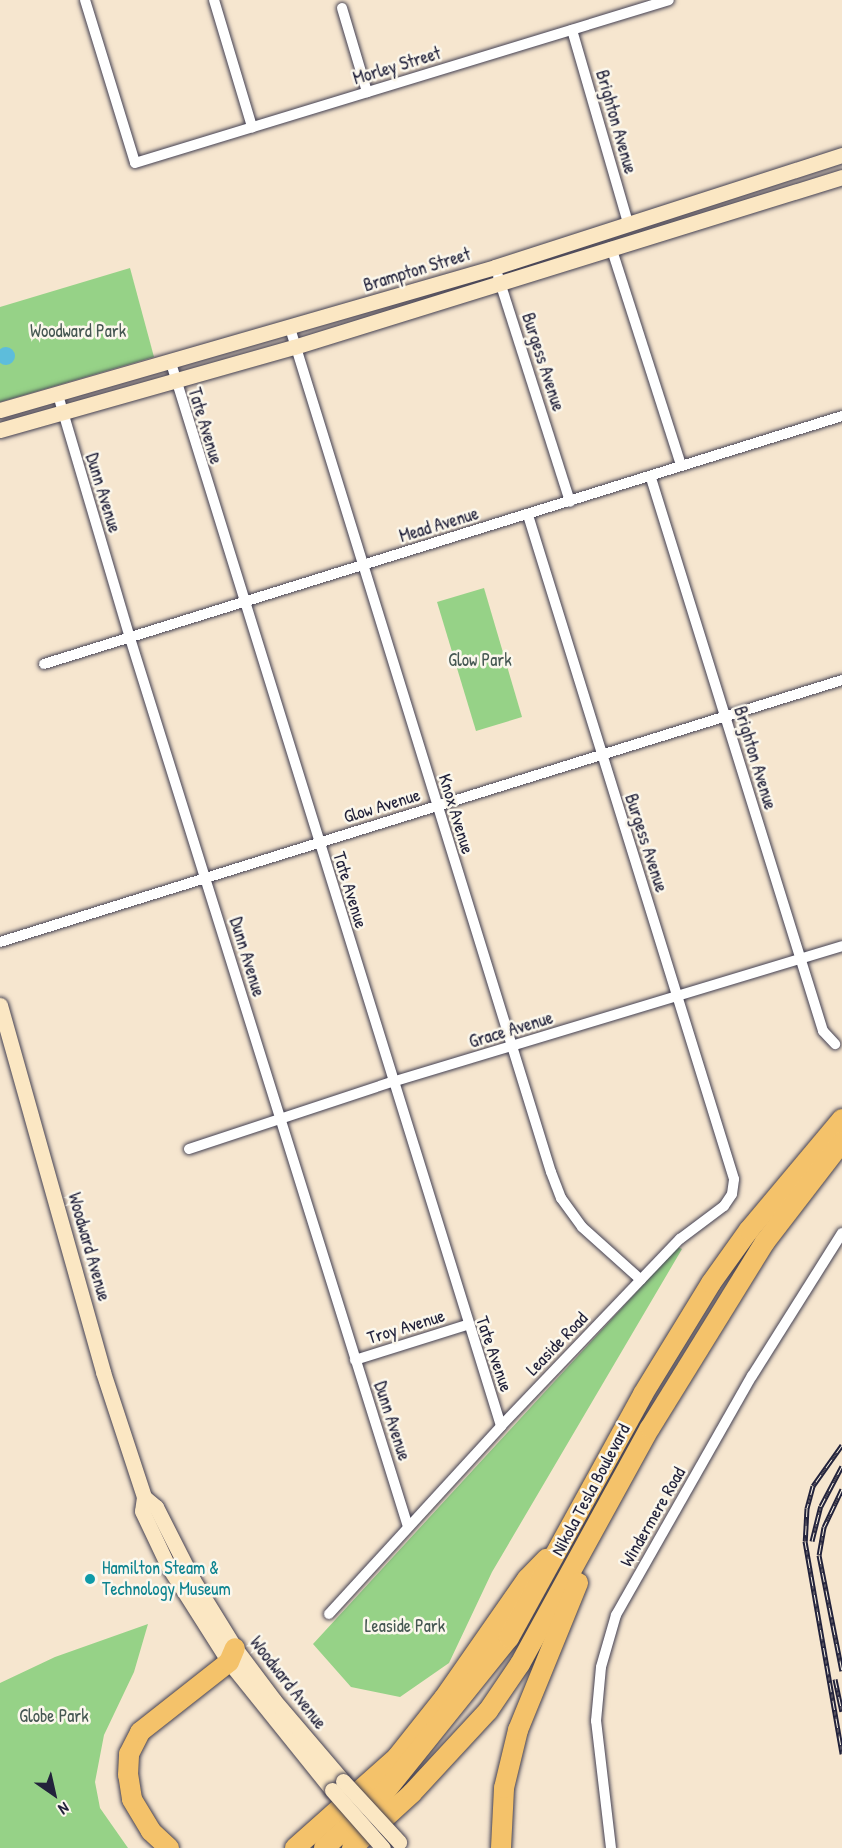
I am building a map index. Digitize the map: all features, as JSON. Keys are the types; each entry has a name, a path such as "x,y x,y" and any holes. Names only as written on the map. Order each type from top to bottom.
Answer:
{"highway":[{"path":"757,1236 770,1191 842,1102"},
{"name":"Nikola Tesla Boulevard","path":"352,1848 454,1750 488,1711 520,1664 757,1236 842,1119"},
{"name":"Nikola Tesla Boulevard","path":"324,1848 381,1797 458,1705 509,1638 644,1394 711,1283 842,1142"},
{"path":"757,1236 842,1158"},
{"path":"501,1848 504,1788 518,1730 549,1648 650,1428"},
{"path":"295,1848 397,1757 444,1698 527,1579 564,1540"},
{"path":"169,1848 151,1831 132,1798 128,1775 129,1754 140,1732 232,1655"},
{"path":"363,1848 417,1795 454,1750"}],"street":[{"name":"Morley Street","path":"85,0 135,163 669,0"},
{"path":"214,0 252,127"},
{"path":"342,8 367,92"},
{"name":"Brighton Avenue","path":"572,30 628,223"},
{"name":"Brampton Street","path":"0,411 495,267 842,155"},
{"name":"Brampton Street","path":"0,430 294,347 842,177"},
{"path":"611,247 681,465"},
{"name":"Burgess Avenue","path":"495,267 570,502"},
{"name":"Knox Avenue","path":"290,328 361,565 561,1198 582,1227 641,1280"},
{"name":"Tate Avenue","path":"171,363 173,380 319,842 467,1325 501,1426"},
{"name":"Dunn Avenue","path":"58,395 130,638 408,1527"},
{"name":"Mead Avenue","path":"44,664 651,478 681,465 842,416"},
{"name":"Brighton Avenue","path":"651,478 823,1031 836,1044"},
{"name":"Burgess Avenue","path":"528,515 601,758 734,1179"},
{"name":"Glow Avenue","path":"0,942 319,842 601,758 842,680"},
{"name":"Grace Avenue","path":"189,1149 392,1082 512,1048 677,995 842,946"},
{"name":"Woodward Avenue","path":"0,1005 106,1383 144,1497 142,1511 161,1553 232,1655 337,1785 383,1848"},
{"name":"Leaside Road","path":"329,1614 501,1426 680,1239 724,1206 732,1194 734,1179"},
{"name":"Windermere Road","path":"610,1848 596,1721 601,1667 616,1615 752,1376 842,1233"},
{"name":"Troy Avenue","path":"355,1360 467,1325"},
{"name":"Woodward Avenue","path":"337,1785 402,1845"}],"green space":[{"name":"Woodward Park","path":"130,268 154,357 0,402 0,307"},
{"name":"Glow Park","path":"484,588 522,717 476,731 437,602"},
{"name":"Leaside Park","path":"678,1247 682,1249 492,1572 449,1663 400,1697 351,1687 313,1644"},
{"name":"Globe Park","path":"148,1624 134,1672 104,1735 95,1782 100,1808 128,1848 0,1848 0,1683 55,1657"}],"water":[{"path":"6,347 12,350 15,356 12,362 6,365 0,362 -3,356 0,350"}],"railway":[{"path":"842,1445 813,1486 807,1508 805,1541 842,1754"},
{"path":"812,1541 821,1506 842,1466"},
{"path":"842,1489 824,1527 819,1555 842,1671"},
{"path":"835,1679 842,1711"}],"place":[{"name":"Hamilton Steam & Technology Museum","path":"90,1579"}]}
